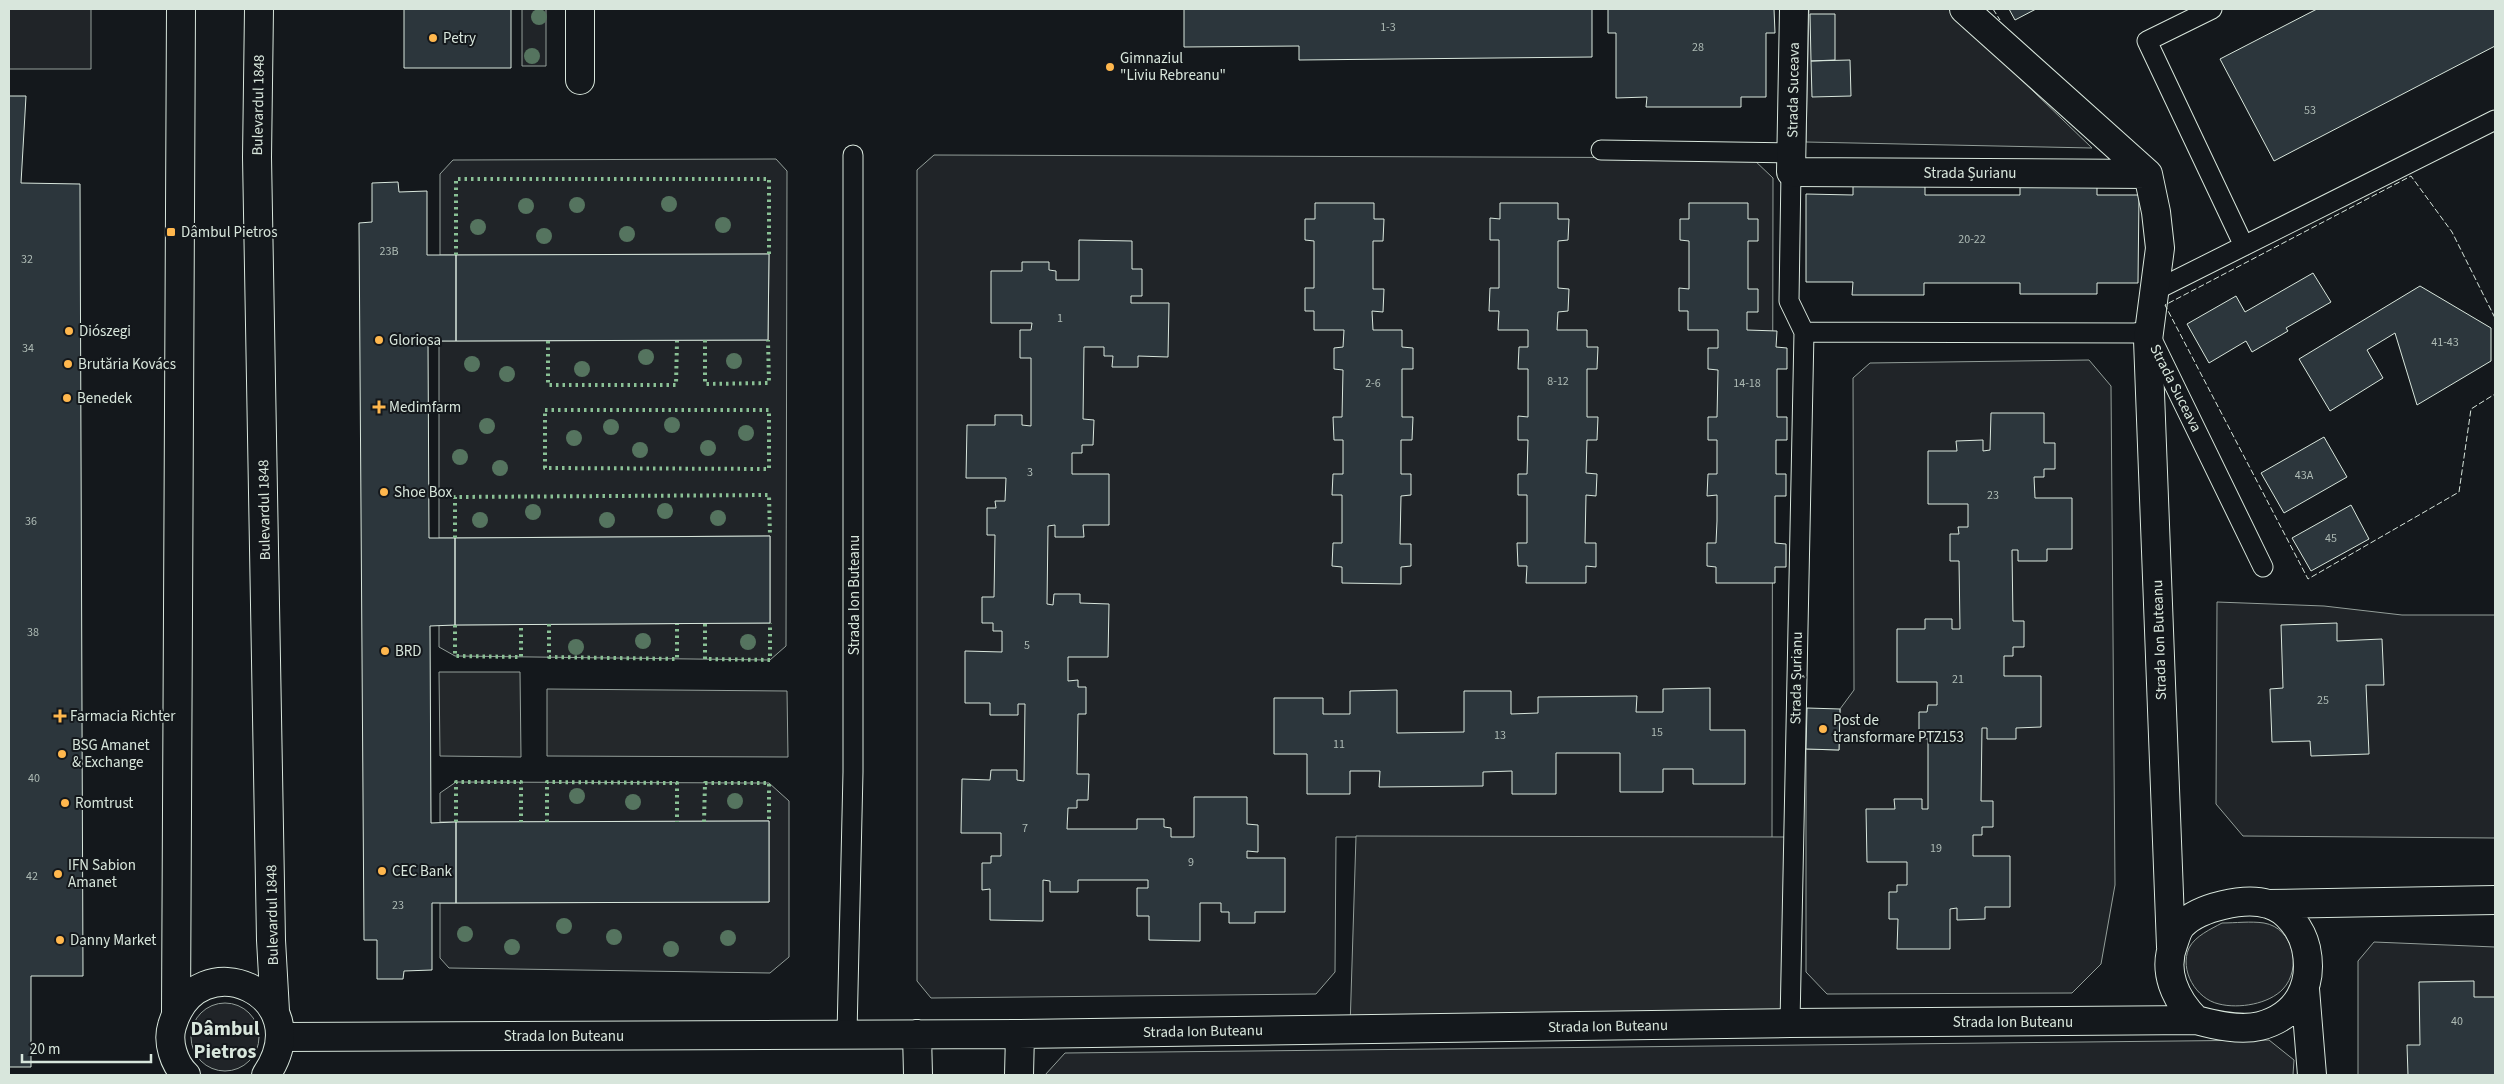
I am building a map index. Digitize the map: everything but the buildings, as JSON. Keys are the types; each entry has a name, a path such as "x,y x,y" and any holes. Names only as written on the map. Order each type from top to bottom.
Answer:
{"street":[{"path":"181,9 176,1012 170,1031 173,1064 186,1075"},
{"name":"Bulevardul 1848","path":"259,9 258,167 274,1052"},
{"path":"580,9 580,80"},
{"name":"Strada Suceava","path":"1792,162 1794,9"},
{"path":"1964,9 2148,174"},
{"name":"Strada Șurianu","path":"1792,162 2148,174"},
{"name":"Strada Suceava","path":"2148,174 2156,212 2160,248 2148,331"},
{"name":"Strada Ion Buteanu","path":"2148,331 2171,949 2169,968 2173,988 2182,1006 2196,1020"},
{"name":"Strada Ion Buteanu","path":"2171,949 2181,926 2196,914 2217,906 2495,900"},
{"name":"Strada Ion Buteanu","path":"274,1052 847,1034 1020,1034 1790,1023 2196,1020 2221,1026 2258,1027 2287,1015 2305,989 2309,964 2304,938 2290,916 2268,904"},
{"path":"176,1012 186,999 204,986 223,981 242,984 263,996 274,1052"},
{"path":"2305,989 2312,1075"},
{"path":"917,1034 918,1075"},
{"path":"1019,1075 1020,1034"}],"lane":[{"path":"2212,9 2147,41 2244,246"},
{"path":"2155,285 2244,246 2495,120"},
{"name":"Strada Șurianu","path":"1601,150 1792,162"},
{"name":"Strada Ion Buteanu","path":"847,1034 854,772 853,155"},
{"path":"1792,162 1789,301 1804,332 2148,331"},
{"name":"Strada Suceava","path":"2148,331 2264,567"},
{"name":"Strada Șurianu","path":"1790,1023 1804,332"}],"shaded area":[{"path":"9,9 91,9 91,69 9,69"},
{"path":"522,9 546,9 546,66 522,66"},
{"path":"1809,9 1948,9 2092,148 1806,142"},
{"path":"934,155 1752,158 1773,178 1772,838 1336,837 1335,972 1316,994 931,998 917,981 917,170"},
{"path":"776,159 787,171 786,646 770,660 455,656 439,647 439,625 770,623 770,536 439,538 439,341 768,340 769,254 440,255 440,174 453,160"},
{"path":"2089,360 2111,386 2115,885 2101,964 2072,993 1827,994 1806,972 1806,749 1839,750 1840,709 1854,690 1853,378 1870,363"},
{"path":"2217,602 2324,606 2402,615 2495,615 2495,838 2243,836 2216,804"},
{"path":"439,672 520,672 521,757 440,756"},
{"path":"547,689 787,691 788,757 547,756"},
{"path":"456,782 769,783 789,801 789,957 770,973 449,968 440,958 440,903 769,902 769,821 440,822 440,793"},
{"path":"1356,836 1793,837 1790,1023 1350,1028"},
{"path":"2222,923 2264,923 2274,926 2282,933 2292,950 2293,961 2289,981 2283,989 2262,1002 2235,1006 2211,1001 2197,990 2188,974 2186,965 2189,948 2199,936"},
{"path":"2374,942 2495,947 2495,1075 2358,1075 2358,961"},
{"path":"225,1003 238,1006 249,1013 256,1024 259,1037 256,1050 249,1061 238,1068 225,1071 212,1068 201,1061 194,1050 191,1037 194,1024 201,1013 212,1006"},
{"path":"2269,1040 2294,1060 2293,1075 1045,1075 1065,1053"}],"hedge":[{"path":"456,255 456,179 769,179 769,254"},
{"path":"705,340 705,384 769,383 768,340"},
{"path":"548,341 548,385 676,385 677,341"},
{"path":"545,410 769,410 769,469 545,468 545,410"},
{"path":"455,538 455,497 769,495 770,536"},
{"path":"705,624 705,659 770,660 770,623"},
{"path":"549,624 549,657 677,659 677,624"},
{"path":"455,625 455,656 521,657 521,625"},
{"path":"456,822 456,782 521,782 521,822"},
{"path":"547,822 547,782 677,783 677,822"},
{"path":"704,822 705,783 769,783 769,821"}],"fence":[{"path":"1993,9 2000,20"},
{"path":"2495,318 2452,232 2411,176 2165,305 2308,579 2459,492 2471,409 2495,394"}],"place":[{"name":"Petry","path":"433,38"},
{"name":"Gimnaziul \"Liviu Rebreanu\"","path":"1110,67"},
{"name":"Dâmbul Pietros","path":"171,232"},
{"name":"Diószegi","path":"69,331"},
{"name":"Gloriosa","path":"379,340"},
{"name":"Brutăria Kovács","path":"68,364"},
{"name":"Benedek","path":"67,398"},
{"name":"Medimfarm","path":"379,407"},
{"name":"Shoe Box","path":"384,492"},
{"name":"BRD","path":"385,651"},
{"name":"Farmacia Richter","path":"60,716"},
{"name":"Post de transformare PTZ153","path":"1823,729"},
{"name":"BSG Amanet & Exchange","path":"62,754"},
{"name":"Romtrust","path":"65,803"},
{"name":"CEC Bank","path":"382,871"},
{"name":"IFN Sabion Amanet","path":"58,874"},
{"name":"Danny Market","path":"60,940"}],"district":[{"name":"Dâmbul Pietros","path":"225,1040"}]}
